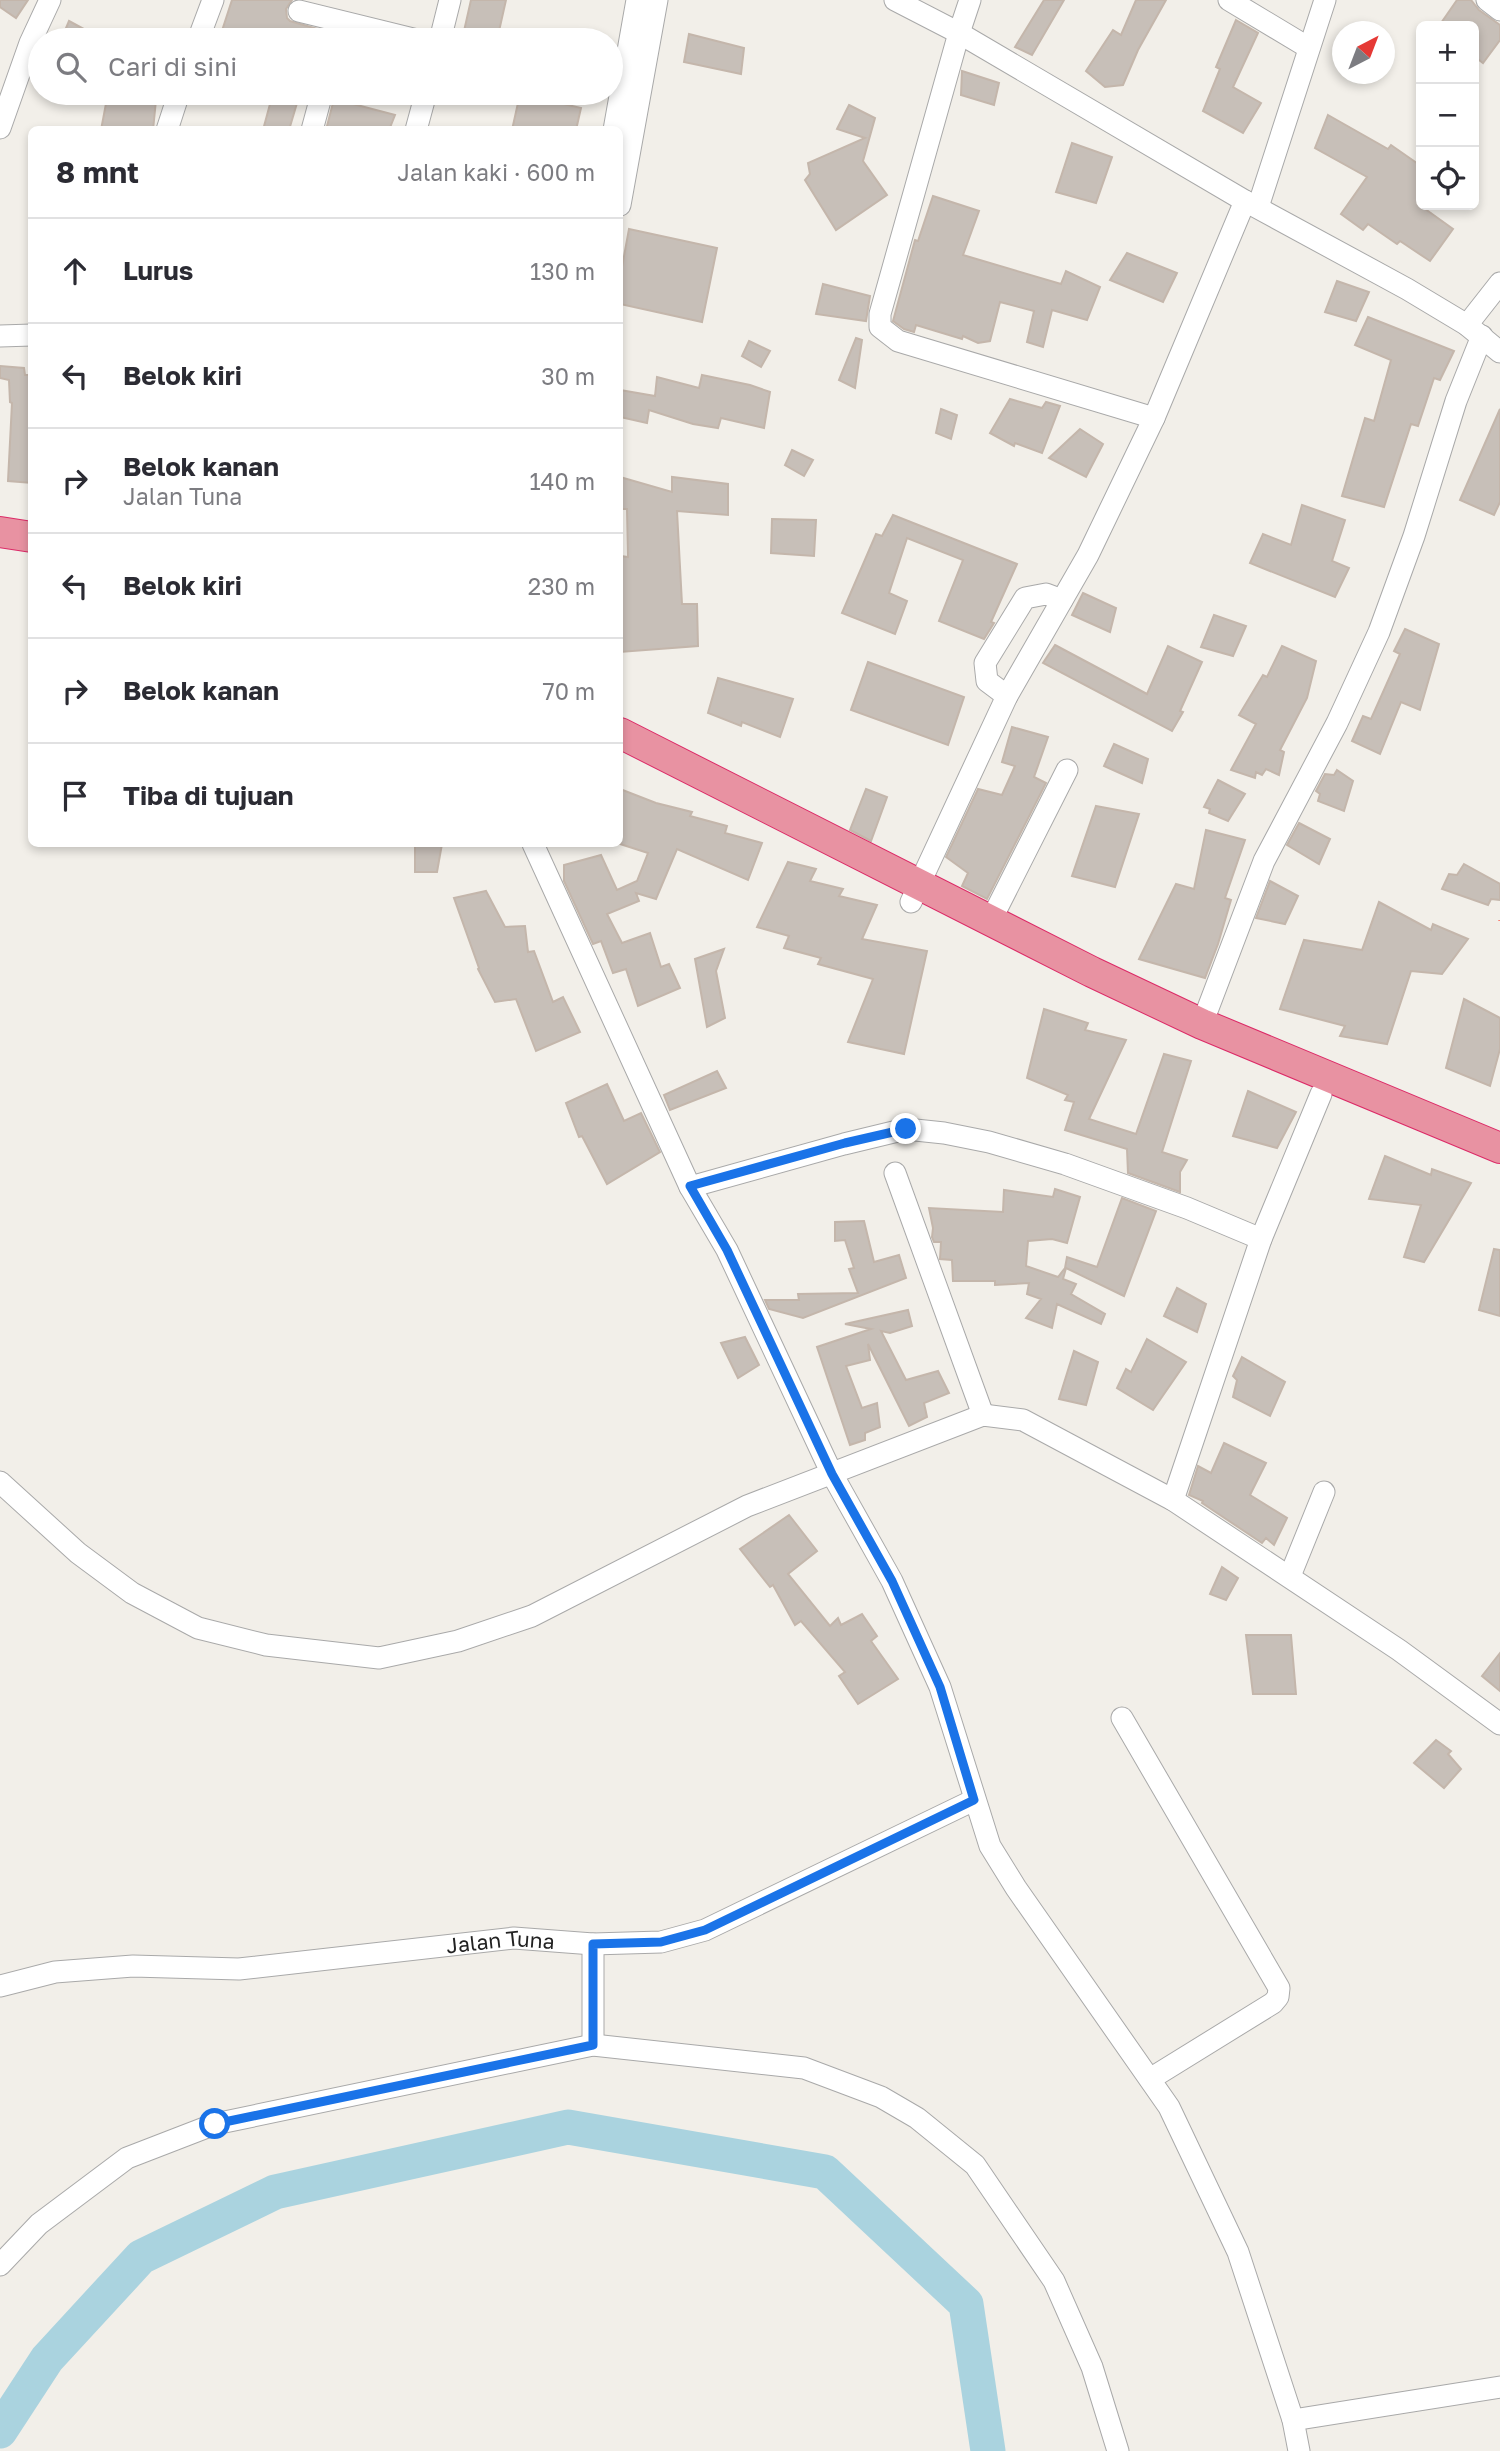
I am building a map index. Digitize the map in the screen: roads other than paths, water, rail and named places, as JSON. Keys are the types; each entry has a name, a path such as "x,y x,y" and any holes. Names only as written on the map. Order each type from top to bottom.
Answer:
{"highway":[{"path":"0,532 28,536"},
{"path":"0,553 28,557"},
{"path":"623,735 1187,1038 1500,1170"},
{"path":"623,756 915,894 990,922 1202,1024 1500,1148"}],"street":[{"path":"37,28 50,0"},
{"path":"202,28 212,0"},
{"path":"443,28 450,0"},
{"path":"623,79 637,0"},
{"path":"623,188 657,0"},
{"path":"895,0 959,33 1252,204 1407,289 1474,330 1500,352"},
{"path":"971,0 959,33 880,314 880,327 898,341 1154,418"},
{"path":"1229,0 1310,48"},
{"path":"915,894 1007,696 1087,555 1154,418 1252,204 1325,0"},
{"path":"1488,0 1500,10"},
{"path":"299,10 334,28"},
{"path":"0,128 28,49"},
{"path":"168,126 175,105"},
{"path":"313,126 319,105"},
{"path":"417,126 423,105"},
{"path":"615,126 618,105"},
{"path":"1202,1024 1264,861 1336,723 1379,632 1414,536 1456,401 1474,330 1500,283"},
{"path":"0,336 28,335"},
{"path":"1007,696 987,681 985,663 1025,598 1046,594 1062,600"},
{"path":"990,922 1067,770"},
{"path":"534,847 690,1186 727,1250 832,1474 892,1581 940,1687 990,1846 1016,1888 1169,2107 1238,2252 1293,2420 1299,2451"},
{"path":"1173,1500 1261,1239 1321,1094"},
{"path":"690,1186 906,1129 989,1142 1065,1164 1187,1208 1261,1239"},
{"path":"895,1173 983,1415"},
{"path":"0,1482 89,1561 132,1592 198,1628 266,1645 379,1658 458,1641 532,1616 747,1506 983,1415 1023,1420 1173,1500 1399,1650 1500,1724"},
{"path":"1290,1576 1324,1492"},
{"path":"1122,1718 1279,1988 1278,1997 1273,2004 1150,2079"},
{"name":"Jalan Tuna","path":"0,1986 55,1972 134,1966 239,1969 514,1938 593,1944 661,1942 705,1930 974,1800"},
{"path":"593,1944 593,2045"},
{"path":"0,2265 39,2224 127,2158 215,2124 593,2045 804,2068 881,2097 917,2118 975,2165 1054,2281 1092,2367 1118,2451"},
{"path":"1293,2420 1500,2387"}],"waterway":[{"path":"0,2431 47,2359 141,2257 275,2192 568,2127 825,2172 966,2304 988,2451"}]}
